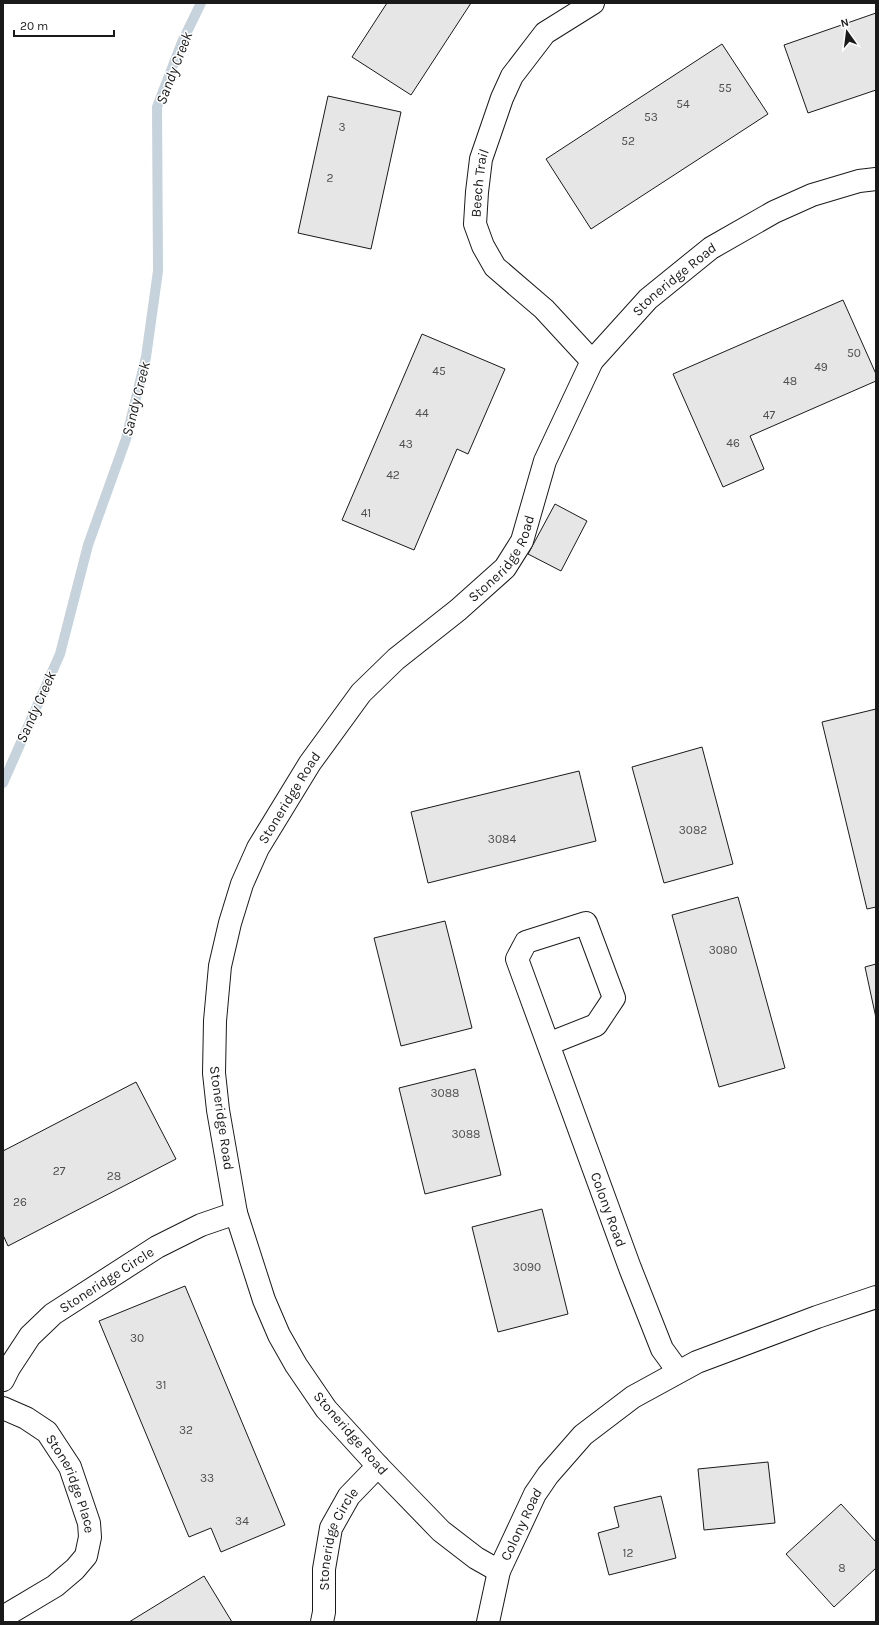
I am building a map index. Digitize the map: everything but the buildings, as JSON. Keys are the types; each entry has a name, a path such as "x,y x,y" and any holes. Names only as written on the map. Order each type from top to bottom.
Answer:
{"street":[{"name":"Beech Trail","path":"592,361 544,309 495,267 483,246 475,224 481,159 502,98 512,76 545,33 593,3"},
{"name":"Stoneridge Road","path":"499,1571 476,1558 441,1531 378,1466 326,1409 279,1335 264,1300 236,1213 218,1110 214,1073 215,1021 220,966 242,884 258,848 310,763 361,693 396,659 458,610 505,568 522,541 545,461 592,361 648,299 711,248 774,212 812,195 859,181 876,179"},
{"name":"Colony Road","path":"548,1044 596,1025 614,998 586,923 526,942 517,959 548,1044 630,1268 662,1349 678,1371"},
{"name":"Stoneridge Circle","path":"3,1380 30,1336 53,1314 158,1247 201,1225 236,1213"},
{"name":"Colony Road","path":"488,1622 499,1571 535,1494 548,1475 583,1435 634,1397 678,1371 697,1362 817,1317 876,1297"},
{"name":"Stoneridge Place","path":"3,1408 26,1418 47,1432 55,1443 70,1467 89,1523 90,1538 86,1556 75,1569 55,1586 3,1617"},
{"name":"Stoneridge Circle","path":"322,1622 324,1612 324,1569 331,1528 349,1496 378,1466"}],"waterway":[{"name":"Sandy Creek","path":"3,783 60,654 88,545 126,439 146,357 158,271 157,107 182,42 201,3"}]}
